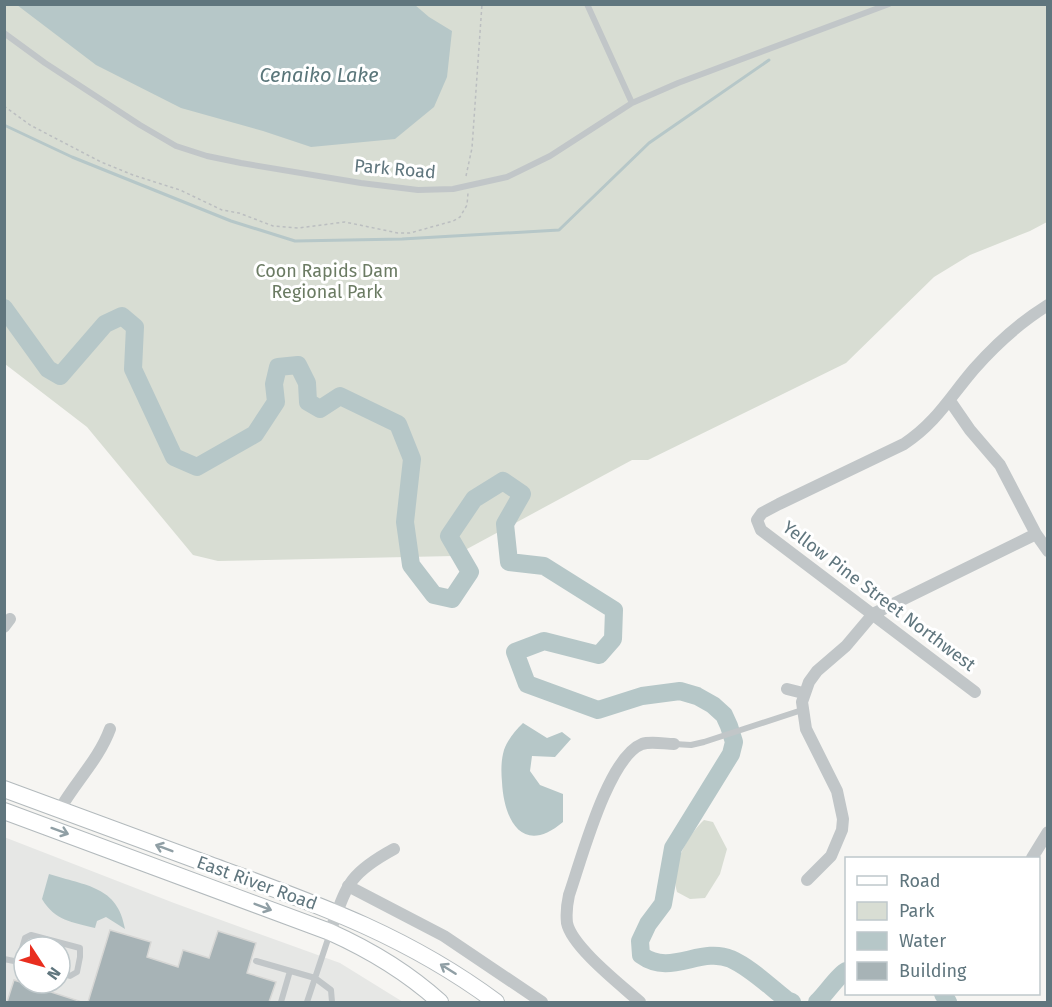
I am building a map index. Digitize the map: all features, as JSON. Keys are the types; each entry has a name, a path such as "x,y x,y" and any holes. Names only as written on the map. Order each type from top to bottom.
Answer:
{"main road":[{"name":"East River Road","path":"4,789 337,913 408,945 450,970 496,1002"},
{"name":"East River Road","path":"4,811 330,932 388,962 440,1002"}],"street":[{"path":"1047,305 998,343 973,370 951,401 970,430 1000,465 1047,551"},
{"name":"Yellow Pine Street Northwest","path":"951,401 930,425 904,444 762,513 757,520 761,530 975,692"},
{"path":"807,880 831,856 842,830 843,819 837,791 806,729 802,710 803,693 817,672 846,646 873,614 1036,534"},
{"path":"787,689 803,693"},
{"path":"60,809 100,753 110,729"},
{"path":"640,1002 580,947 567,924 567,909 569,895 604,796 618,767 628,754 642,744 674,744"},
{"path":"1033,857 1047,832"},
{"path":"330,932 352,879 365,866 394,849"},
{"path":"348,886 444,936 542,1002"}],"lane":[{"path":"587,4 632,103"},
{"name":"Park Road","path":"4,33 54,69 176,146 207,156 241,163 397,188 453,189 507,177 550,156 632,103 889,4"},
{"path":"674,744 704,742 802,710"},
{"path":"307,1002 330,932"},
{"path":"72,946 80,948 80,957 77,972 72,975"},
{"path":"256,961 315,978 331,990 332,1002"},
{"path":"281,1002 290,971"}],"shaded area":[{"path":"4,837 174,903 340,963 403,1002 5,1002"}],"green space":[{"name":"Coon Rapids Dam Regional Park","path":"4,5 1047,5 1047,222 970,255 934,277 846,363 648,460 632,460 454,556 218,561 193,555 87,427 5,364"},
{"path":"704,820 713,822 727,849 720,874 705,898 690,899 677,892 676,873 681,853 691,835"}],"water":[{"name":"Cenaiko Lake","path":"17,5 415,5 452,31 447,77 434,107 395,139 311,147 181,108 96,65"},
{"path":"523,723 547,738 562,732 571,739 555,757 532,756 530,771 540,785 563,794 563,822 549,832 537,836 527,835 518,829 512,821 504,796 501,770 504,750 512,735"},
{"path":"49,874 87,885 108,896 121,915 125,929 106,917 97,921 95,928 58,916 42,899"}],"building":[{"path":"110,930 151,942 147,957 178,967 183,950 209,958 218,931 256,943 247,973 276,982 269,1002 88,1002"},
{"path":"12,986 12,995 60,995 79,1001 78,1002 7,1002"}],"waterway":[{"path":"4,125 72,157 231,221 295,241 402,239 559,230 649,143 769,60"},
{"path":"4,308 48,369 60,376 105,324 122,316 135,327 133,369 174,457 197,467 255,434 276,402 274,384 278,367 298,365 307,383 308,402 320,409 340,396 398,424 412,459 405,522 411,565 434,595 452,599 470,572 449,536 474,499 503,481 522,494 505,524 509,562 544,566 614,610 613,639 599,655 544,641 515,652 527,684 598,710 642,696 680,691 697,696 713,705 724,715 734,742 731,754 673,848 663,904 648,924 640,941 641,955 652,961 663,963 708,956 731,959 753,972 792,1002"},
{"path":"817,1002 845,972"},
{"path":"944,995 948,1002"}]}
